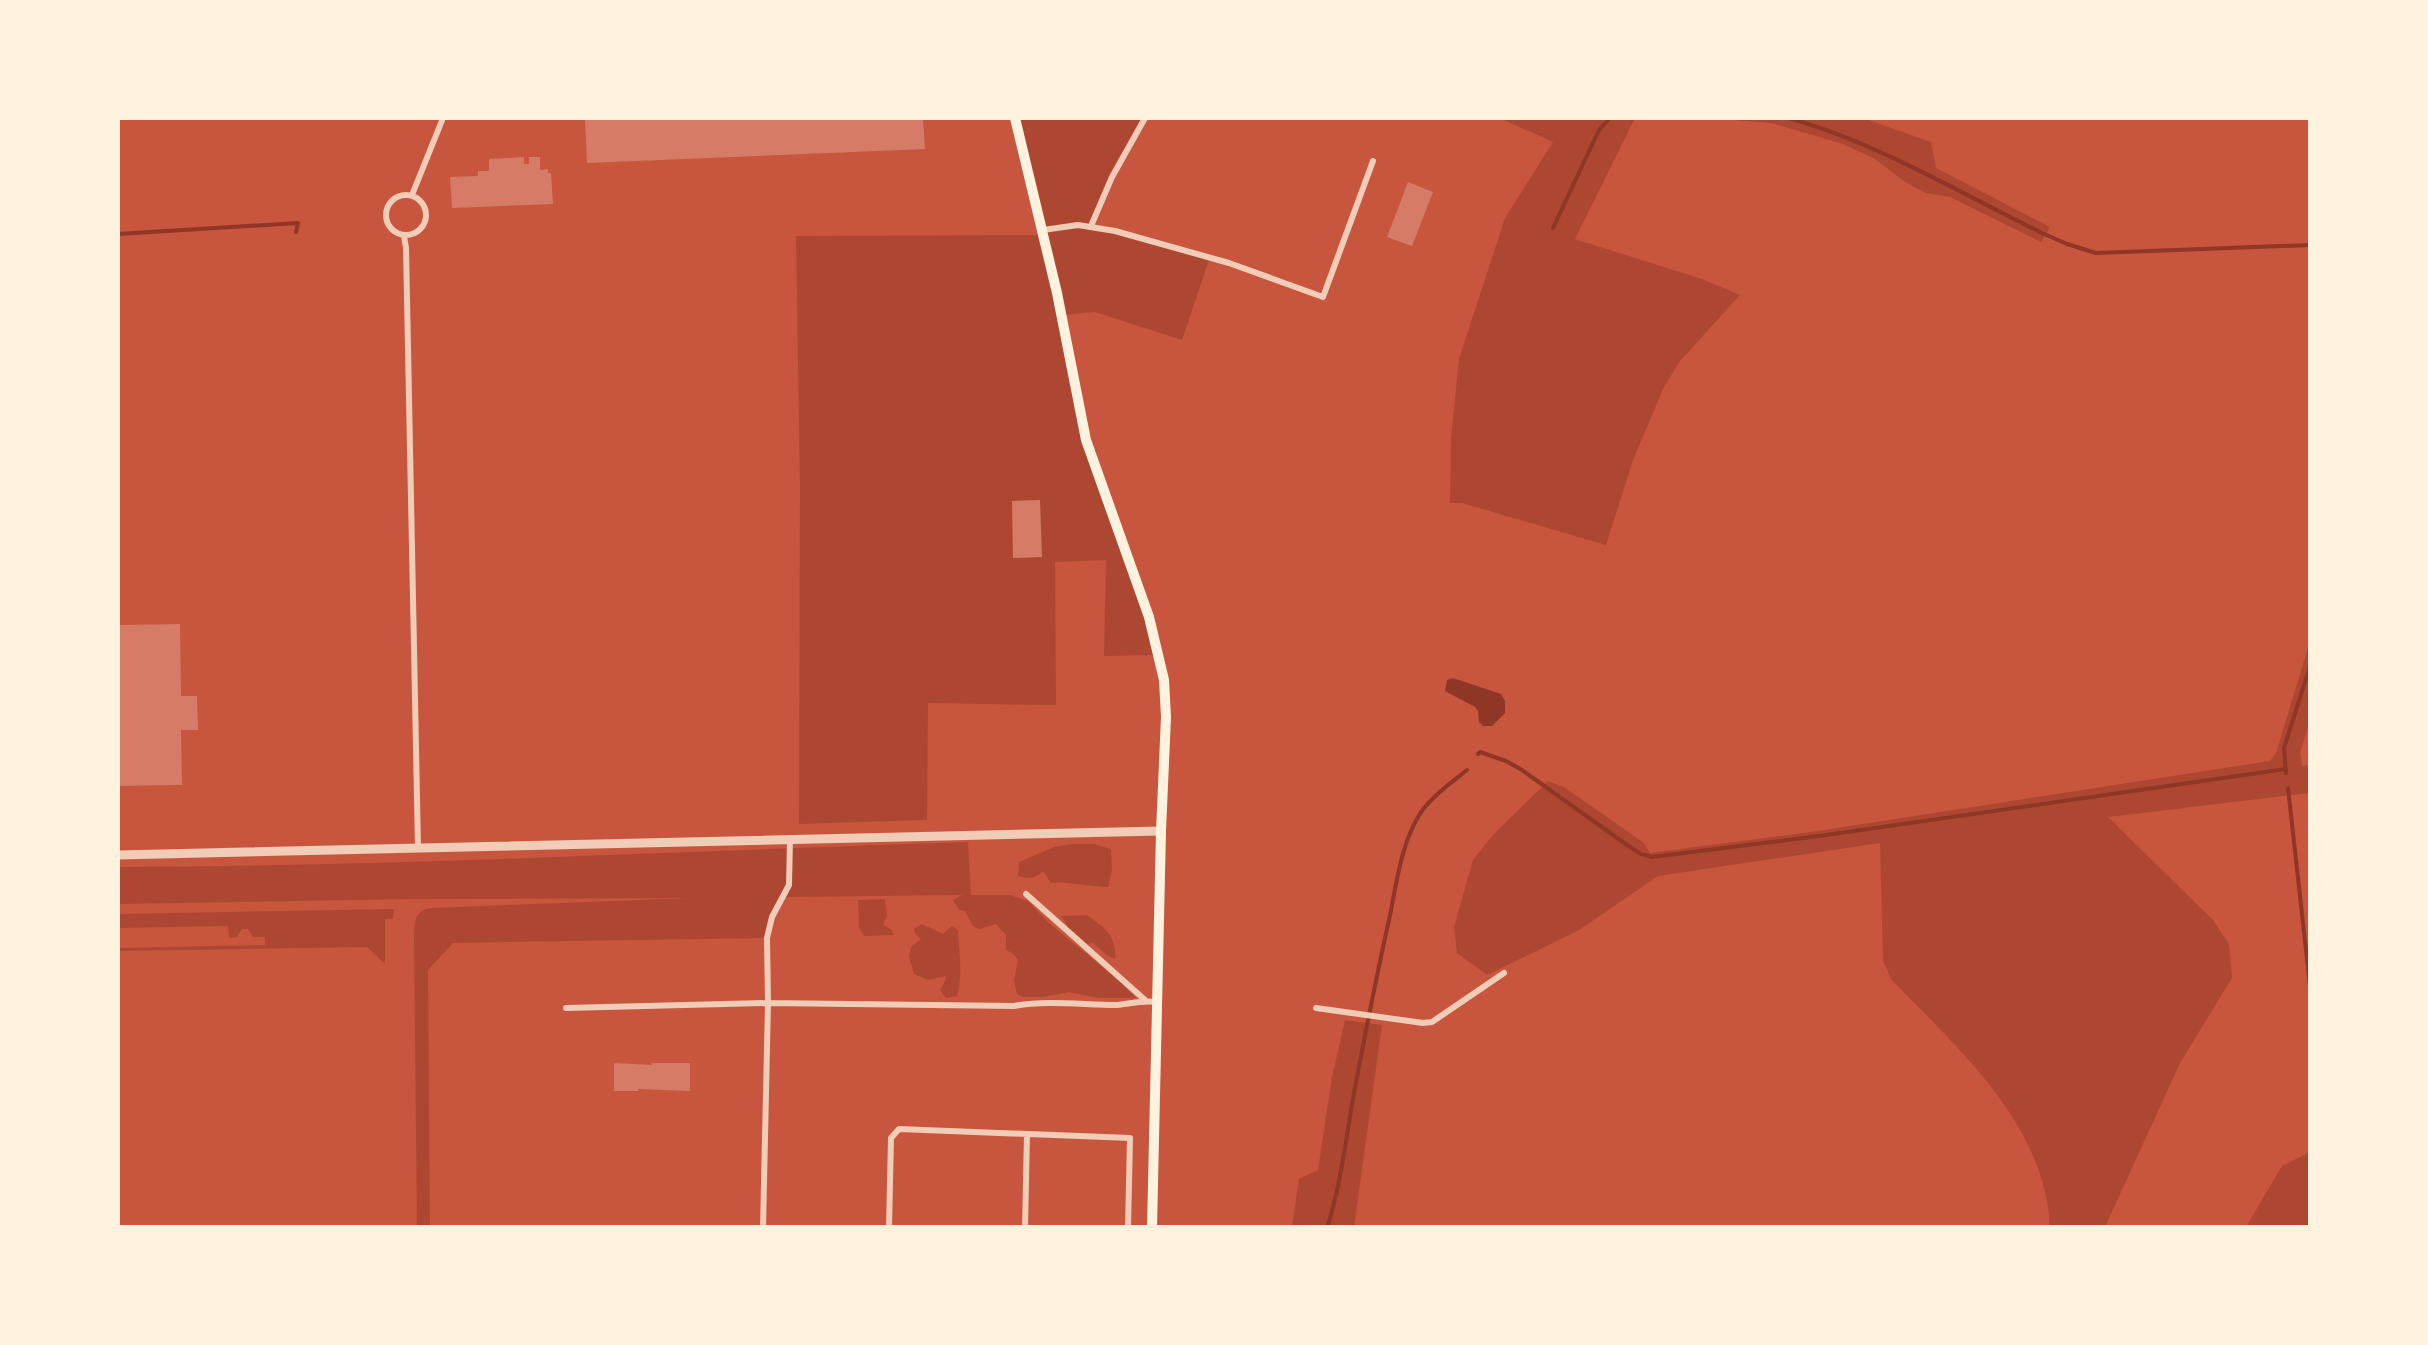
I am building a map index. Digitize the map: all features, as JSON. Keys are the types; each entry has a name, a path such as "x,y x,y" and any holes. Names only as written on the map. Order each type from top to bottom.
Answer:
{"main road":[{"path":"1016,118 1086,440 1150,617 1166,695 1152,1001 1152,1228"}],"street":[{"path":"412,195 443,118"},
{"path":"1091,226 1112,177 1146,118"},
{"path":"1042,230 1091,226 1186,250 1324,297 1373,161"},
{"path":"412,195 422,203 425,222 416,232 404,236 391,230 385,211 398,196 412,195"},
{"path":"404,236 418,848"},
{"path":"118,854 1160,832"},
{"path":"764,1228 767,938 772,917 787,890 790,839"},
{"path":"1026,894 1152,1001"},
{"path":"1316,1008 1432,1022 1504,972"},
{"path":"566,1008 768,1003 1014,1006 1152,1001"},
{"path":"889,1228 891,1138 899,1129 1130,1138 1128,1228"},
{"path":"1024,1228 1027,1134"}],"shaded area":[{"path":"1015,118 1145,118 1091,226 1210,257 1182,340 1095,312 1062,315 1086,440 1159,655 1104,656 1106,560 1055,562 1056,705 928,703 927,820 799,824 796,236 1042,235"},
{"path":"1499,118 1642,118 1634,120 1575,239 1740,295 1680,361 1664,387 1633,460 1606,545 1462,503 1450,503 1451,438 1459,359 1505,218 1553,142"},
{"path":"1708,118 1863,118 1931,142 1936,168 2050,227 2041,242 1950,197 1926,193 1875,159 1843,144 1771,123"},
{"path":"2310,641 2310,722 2300,752 2302,766 2310,765 2310,793 2108,817 2213,920 2229,944 2232,978 2180,1063 2105,1227 2049,1227 2037,1165 2023,1134 1962,1052 1891,979 1883,960 1880,843 1658,876 1579,930 1487,975 1457,953 1454,927 1473,860 1548,781 1564,787 1644,843 1650,853 2270,761 2276,753"},
{"path":"1453,678 1501,694 1505,713 1492,726 1483,726 1475,707 1445,691 1447,680"},
{"path":"968,842 971,895 1010,895 1028,901 1136,998 1099,998 1069,992 1043,997 1017,994 1014,981 1018,960 1006,950 1006,935 996,924 980,929 973,926 953,900 962,895 782,897 767,938 453,943 428,970 430,1227 417,1227 414,937 417,916 429,908 691,898 118,904 118,867 437,861"},
{"path":"1072,844 1111,849 1108,887 1051,883 1043,871 1032,878 1018,876 1019,862"},
{"path":"885,899 887,916 883,925 894,935 864,936 859,928 858,900"},
{"path":"394,909 393,919 385,919 385,964 367,947 118,951 265,945 265,937 253,937 248,929 242,929 237,937 229,938 228,926 118,928 118,914"},
{"path":"1087,915 1108,933 1116,959 1093,943 1087,944 1061,916"},
{"path":"922,924 943,934 952,926 958,930 957,996 946,998 940,990 945,976 928,980 914,974 909,957 911,947 921,939 914,929"},
{"path":"1345,1020 1382,1025 1354,1227 1292,1227 1299,1179 1318,1170"},
{"path":"2310,1152 2310,1227 2246,1227 2282,1166"}],"building":[{"path":"585,118 923,118 925,149 587,163"},
{"path":"524,157 524,164 529,164 529,157 540,157 540,170 548,169 551,173 553,204 452,208 450,177 478,176 478,171 489,171 489,159"},
{"path":"1408,182 1433,192 1412,246 1387,237"},
{"path":"1040,500 1042,557 1013,558 1012,501"},
{"path":"180,624 181,696 197,696 198,730 181,730 182,785 118,786 118,625"},
{"path":"614,1063 690,1063 690,1091 614,1091"}],"waterway":[{"path":"1553,228 1599,130 1610,118"},
{"path":"1788,118 1885,154 2042,233 2096,253 2310,245"},
{"path":"118,234 298,223 296,232"},
{"path":"2286,773 2284,748 2310,666"},
{"path":"1478,754 1522,770 1627,845 1652,857 2286,769"},
{"path":"1327,1228 1403,855 1422,810 1467,770"},
{"path":"2288,788 2310,986"}]}
